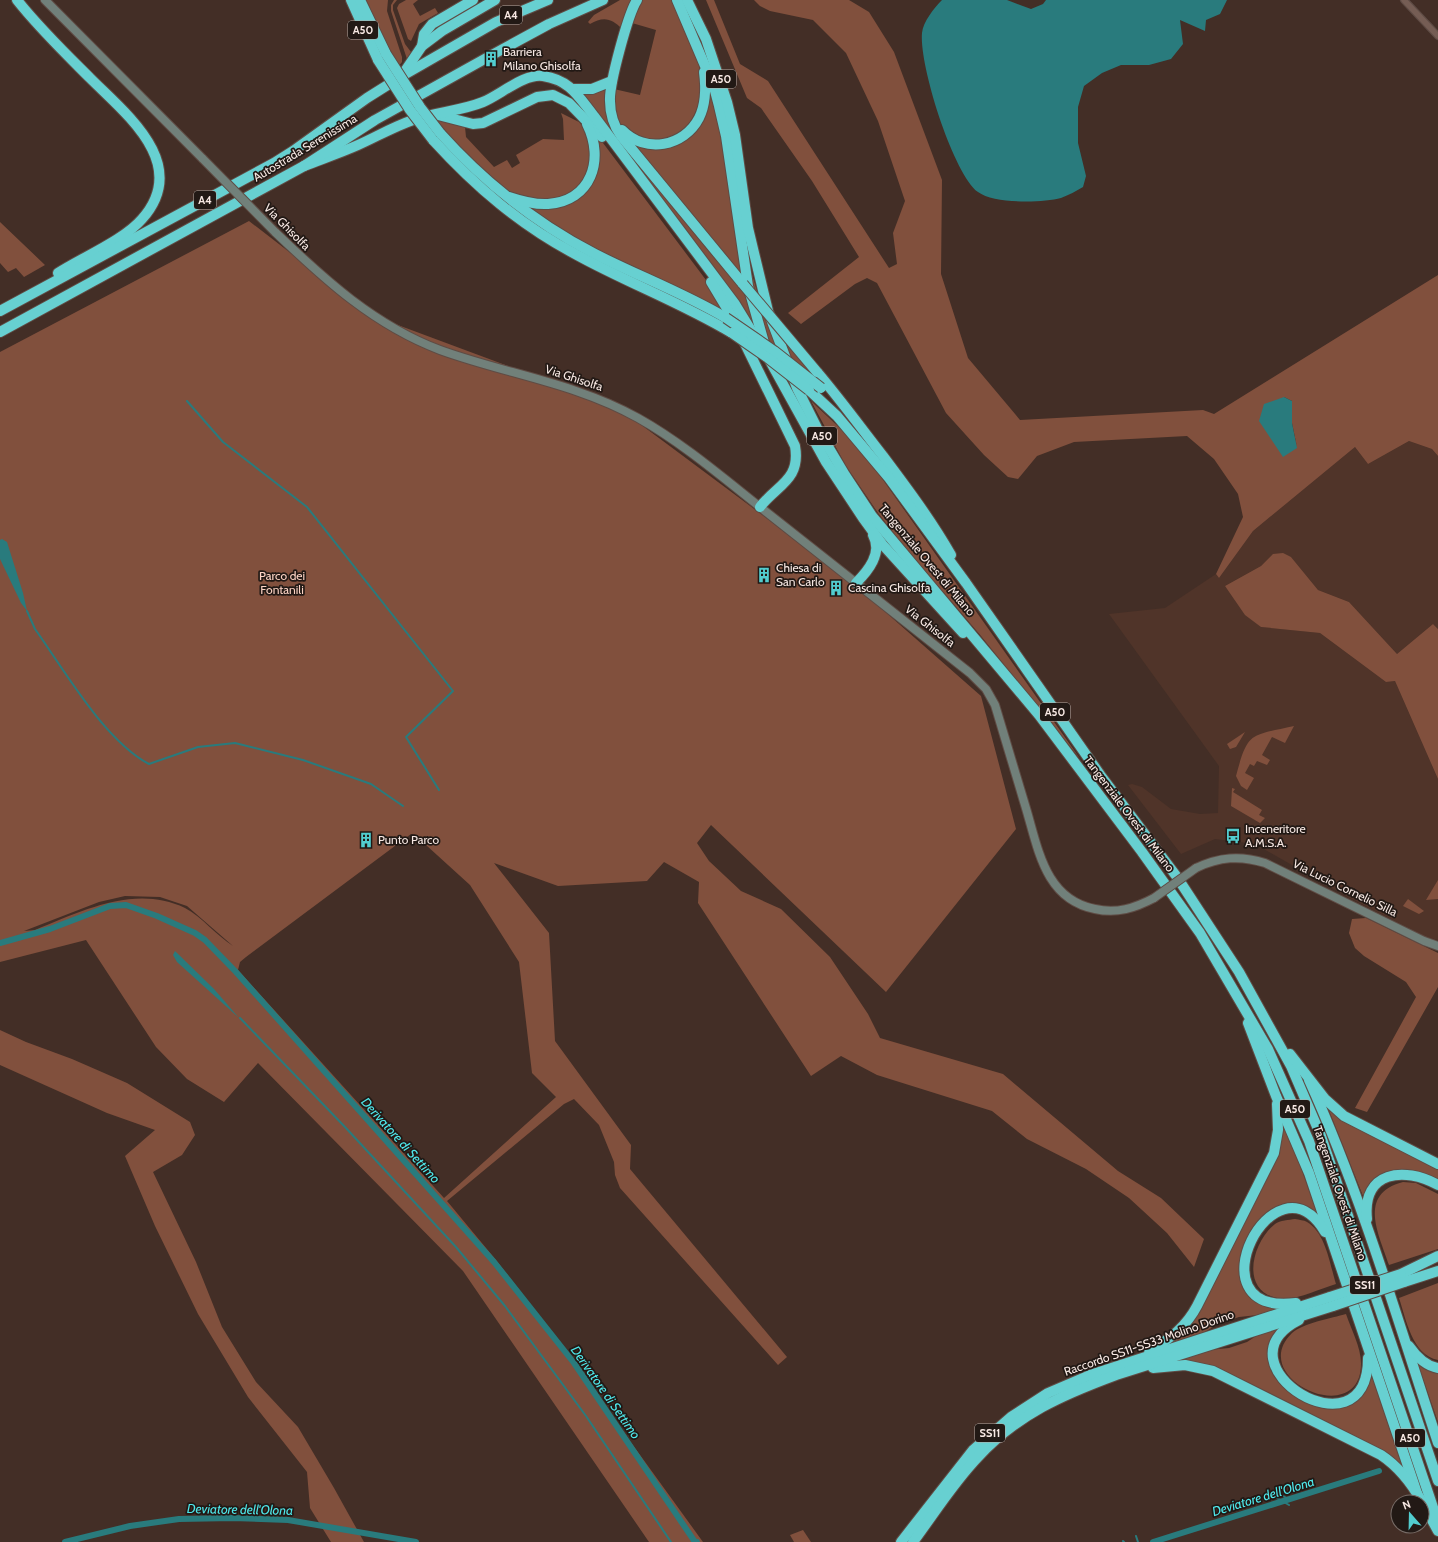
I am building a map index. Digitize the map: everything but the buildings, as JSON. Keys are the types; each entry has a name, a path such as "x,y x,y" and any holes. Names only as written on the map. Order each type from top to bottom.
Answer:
{"highway":[{"path":"2,311 80,259 134,228 151,207 159,179 156,158 142,130 64,52 17,0"},
{"name":"A50","path":"350,0 410,110 437,136"},
{"path":"422,46 424,34 432,24 474,0"},
{"path":"402,76 422,46 442,31 495,0"},
{"name":"Autostrada Serenissima","path":"2,311 274,163 367,98 496,22 548,0"},
{"name":"Autostrada Serenissima","path":"0,332 304,166 370,123 417,96 549,24 603,0"},
{"path":"638,0 629,19 612,81 609,103 614,122 621,136 846,406 928,517 966,583"},
{"path":"677,0 702,59 719,106 726,136 748,286 770,361"},
{"name":"Tangenziale Ovest di Milano","path":"687,0 706,39 732,120 748,228 765,299 797,388 817,428 872,516 1039,716 1142,852 1200,933 1268,1049 1309,1141 1438,1522"},
{"path":"361,2 382,57"},
{"path":"614,122 630,137 648,144 665,144 683,135 695,124 702,108 705,82 702,59"},
{"path":"304,166 358,145 397,126 432,114 467,108 483,102 529,78 541,76 559,80 572,89 735,304 770,361 826,462 882,544 970,642 996,664"},
{"path":"572,89 592,89 612,81"},
{"path":"432,114 473,124 483,123 530,99 547,94 562,98 595,128 721,297 791,434 797,453 796,468 787,481 760,507"},
{"path":"503,196 531,203 548,204 568,199 581,190 591,177 595,158 591,133 586,121"},
{"path":"437,136 503,196 575,243 678,292 726,318 774,351 821,388 862,429"},
{"name":"Tangenziale Ovest di Milano","path":"437,136 487,194 537,232 582,258 685,306 732,333 774,362 809,390 837,416 866,448 966,583 1044,697 1177,877 1213,930 1275,1035 1302,1091 1323,1143 1438,1481"},
{"path":"856,584 870,567 876,550 876,542 863,518"},
{"path":"1235,992 1276,1096 1309,1173 1330,1240 1418,1494"},
{"path":"1275,1035 1329,1103 1344,1116 1438,1164"},
{"path":"1310,1080 1323,1109 1367,1227 1438,1443"},
{"path":"1114,1371 1165,1342 1176,1334 1192,1316 1274,1153 1278,1130 1276,1096"},
{"path":"1367,1227 1366,1213 1369,1195 1381,1181 1398,1174 1409,1174 1438,1185"},
{"path":"1330,1240 1320,1224 1307,1213 1292,1209 1282,1210 1267,1218 1259,1226 1248,1248 1244,1268 1248,1285 1266,1301 1284,1304 1331,1301"},
{"path":"1402,1278 1438,1256"},
{"name":"Raccordo SS11-SS33 Molino Dorino","path":"901,1542 964,1460 996,1428 1048,1393 1071,1382 1114,1371 1402,1278 1438,1262"},
{"name":"Raccordo SS11-SS33 Molino Dorino","path":"1402,1278 1438,1271"},
{"path":"1402,1278 1438,1275"},
{"path":"1331,1301 1294,1323 1280,1334 1274,1352 1274,1363 1282,1380 1298,1394 1316,1401 1325,1404 1343,1402 1357,1394 1362,1387 1368,1367 1368,1350"},
{"path":"1404,1338 1420,1359 1426,1364 1438,1368"},
{"path":"1114,1371 1185,1365 1212,1371 1381,1455 1397,1467 1416,1494"},
{"name":"Raccordo SS11-SS33 Molino Dorino","path":"913,1542 965,1471 1002,1434 1047,1403 1114,1371"},
{"path":"1430,1517 1438,1531"}],"street":[{"name":"Via Ghisolfa","path":"45,0 275,232 313,269 344,295 388,325 424,343 450,353 575,389 616,406 656,428 760,507 970,673 986,689 994,705 1034,833"},
{"path":"1404,0 1438,36"},
{"name":"Via Lucio Cornelio Silla","path":"1034,833 1039,853 1051,878 1067,897 1077,904 1101,910 1114,911 1135,907 1154,898 1196,868 1216,860 1233,857 1250,858 1265,863 1424,941 1438,946"}],"shaded area":[{"path":"1409,441 1432,449 1438,456 1438,629 1433,624 1397,654 1349,602 1318,590 1291,557 1273,555 1261,566 1225,586 1261,627 1320,633 1386,682 1395,681 1438,779 1438,940 1426,937 1348,897 1255,844 1215,839 1181,854 1128,785 1132,784 1142,787 1171,809 1200,814 1218,813 1219,766 1109,614 1165,608 1216,574 1219,578 1253,531 1355,447 1368,464"}],"green space":[{"path":"365,0 388,0 387,11 402,57 402,62 398,67"},
{"path":"394,0 397,0 393,5 393,10 405,44 411,52 407,59 391,11 391,5"},
{"path":"406,0 418,0 413,4 420,16 435,8 438,13 419,24 411,41 408,39 397,8 399,4"},
{"path":"620,0 634,0 622,29 615,22 607,19 595,21 590,24 588,22 594,15"},
{"path":"641,0 673,0 694,49 700,70 700,95 697,109 690,121 682,131 671,138 658,141 645,139 630,132 618,122 614,110 614,89 640,95 656,30 632,23"},
{"path":"706,0 714,0 740,64 768,81 889,268 897,264 893,233 905,201 878,121 846,53 813,20 770,11 760,6 754,0 849,0 869,12 894,52 942,180 941,274 968,358 1020,420 1203,410 1214,414 1438,275 1438,456 1432,449 1409,441 1368,464 1355,447 1253,531 1219,578 1216,574 1243,517 1238,494 1214,459 1187,436 1074,442 1037,456 1018,479 1008,477 984,455 946,413 877,283 867,278 855,284 801,324 788,313 859,257 812,181 761,108 747,98","holes":["1284,397 1292,401 1292,423 1297,447"]},
{"path":"709,86 718,116 744,280 631,141 647,147 688,134"},
{"path":"606,90 607,108 748,297 754,321 751,322 581,93"},
{"path":"561,113 579,122 588,134 592,164 578,188 562,198 535,200 505,190 490,179 435,121 440,120 465,127 466,137 494,167 507,160 512,168 520,163 516,155 543,139 564,140 563,119"},
{"path":"597,135 706,280 727,314 591,249 521,204 540,207 586,190"},
{"name":"Parco dei Fontanili","path":"249,221 371,315 616,406 769,520 874,602 981,696 1016,829 886,992 711,825 697,843 709,861 741,891 781,909 830,957 868,1014 880,1038 1003,1074 1118,1171 1161,1198 1204,1239 1194,1267 1167,1233 1129,1198 1086,1169 1027,1139 992,1111 877,1075 841,1056 811,1076 698,903 699,882 664,862 647,881 558,886 494,863 549,933 555,1041 631,1145 630,1169 787,1357 778,1365 620,1188 615,1175 614,1162 599,1125 574,1099 564,1104 447,1201 496,1260 575,1362 703,1542 649,1542 463,1271 258,1063 224,1102 187,1079 156,1047 86,940 0,962 0,352","holes":["411,834 415,835 470,885 519,962 532,1073 556,1097 444,1198 238,970 240,962 246,957","125,896 160,897 187,906 233,946 185,908 166,901 147,899 128,899 109,903 90,908 35,930 24,931 99,902"]},
{"path":"0,222 45,265 24,277 16,268 8,272 0,263"},
{"path":"744,247 765,318 804,416 787,385 759,317"},
{"path":"785,341 815,378 792,359"},
{"path":"811,401 843,431 881,477 1081,760 981,636 902,544 878,513 846,466"},
{"path":"1283,553 1291,557 1318,590 1349,602 1397,654 1433,624 1438,629 1438,779 1395,681 1386,682 1320,633 1261,627 1245,615 1225,586 1261,566 1273,554"},
{"path":"1294,726 1285,743 1272,737 1262,755 1270,760 1267,765 1257,761 1254,766 1250,764 1245,773 1254,778 1247,790 1241,786 1236,776 1240,761 1248,743 1259,734"},
{"path":"1245,732 1236,747 1230,749 1227,744"},
{"path":"1232,788 1235,789 1233,792 1262,810 1259,815 1265,818 1260,823 1231,806"},
{"path":"1438,880 1438,899 1426,900"},
{"path":"1408,899 1424,911 1419,914 1403,906"},
{"path":"1366,918 1438,953 1438,987 1367,1112 1355,1108 1416,997 1406,982 1364,956 1355,948 1349,933 1352,919"},
{"path":"0,1030 127,1083 190,1122 195,1135 182,1155 153,1172 196,1262 222,1327 256,1382 298,1427 364,1542 331,1542 310,1508 307,1472 248,1397 198,1314 155,1226 125,1156 155,1130 107,1113 0,1065"},
{"path":"1328,1108 1351,1125 1438,1169 1438,1180 1417,1171 1397,1170 1387,1173 1379,1178 1370,1186 1363,1196"},
{"path":"1286,1125 1318,1216 1310,1211 1300,1208 1280,1207 1265,1215 1255,1225 1249,1236 1246,1252 1249,1293 1261,1303 1276,1307 1276,1309 1258,1315 1239,1317 1218,1324 1203,1333 1170,1344 1180,1334 1282,1127"},
{"path":"1403,1182 1416,1183 1438,1194 1438,1249 1389,1265 1377,1228 1375,1216 1376,1205 1380,1196 1389,1188"},
{"path":"1295,1219 1307,1222 1319,1234 1323,1241 1336,1284 1299,1297 1284,1299 1277,1298 1265,1293 1258,1285 1254,1276 1256,1253 1267,1232 1275,1224 1282,1221"},
{"path":"1438,1283 1438,1360 1429,1357 1416,1344 1411,1335 1399,1298"},
{"path":"1346,1314 1358,1344 1361,1357 1356,1383 1344,1393 1327,1396 1309,1391 1293,1381 1283,1367 1282,1350 1292,1333 1303,1326"},
{"path":"1281,1326 1271,1365 1279,1383 1293,1394 1348,1404 1365,1391 1372,1376 1402,1466 1214,1368 1195,1362 1181,1361 1180,1359 1208,1350 1229,1348 1247,1342 1262,1332"},
{"path":"1417,1362 1438,1371 1438,1422"},
{"path":"803,1530 811,1542 794,1542 790,1535"}],"water":[{"path":"942,0 1007,0 1031,9 1043,4 1046,0 1227,0 1220,14 1206,20 1205,31 1180,20 1183,44 1171,59 1149,65 1121,65 1102,73 1084,86 1078,107 1078,143 1086,176 1083,187 1061,198 1053,200 1018,201 995,199 978,192 968,181 958,164 949,142 926,69 922,33 924,24 932,11"},
{"path":"1284,397 1292,401 1292,423 1297,448 1283,457 1259,421 1264,404"},
{"path":"2,539 7,542 27,611 21,603 0,559 0,540"},
{"path":"175,951 214,989 239,1018 177,962 173,955"}],"waterway":[{"path":"187,401 223,442 307,507 453,691 406,737 439,790"},
{"path":"27,611 35,629 72,684 101,722 116,739 132,753 149,764 198,747 235,743 303,760 371,784 403,806"},
{"name":"Derivatore di Settimo","path":"0,943 50,929 110,906 126,905 157,916 195,933 205,940 236,972 494,1262 574,1363 695,1542"},
{"path":"240,1018 345,1127 456,1247 505,1306 586,1416 671,1542"},
{"name":"Deviatore dell'Olona","path":"1153,1542 1379,1471"},
{"path":"1276,1492 1290,1500"},
{"name":"Deviatore dell'Olona","path":"1270,1494 1289,1505"},
{"name":"Deviatore dell'Olona","path":"65,1542 130,1526 179,1519 233,1518 288,1520 416,1542"},
{"path":"1136,1536 1138,1542"},
{"name":"Derivatore di Settimo","path":"694,1541 698,1540 699,1542"}],"place":[{"name":"Barriera Milano Ghisolfa","path":"491,59"},
{"name":"Chiesa di San Carlo","path":"764,575"},
{"name":"Cascina Ghisolfa","path":"836,588"},
{"name":"Inceneritore A.M.S.A.","path":"1233,836"},
{"name":"Punto Parco","path":"366,840"}]}
